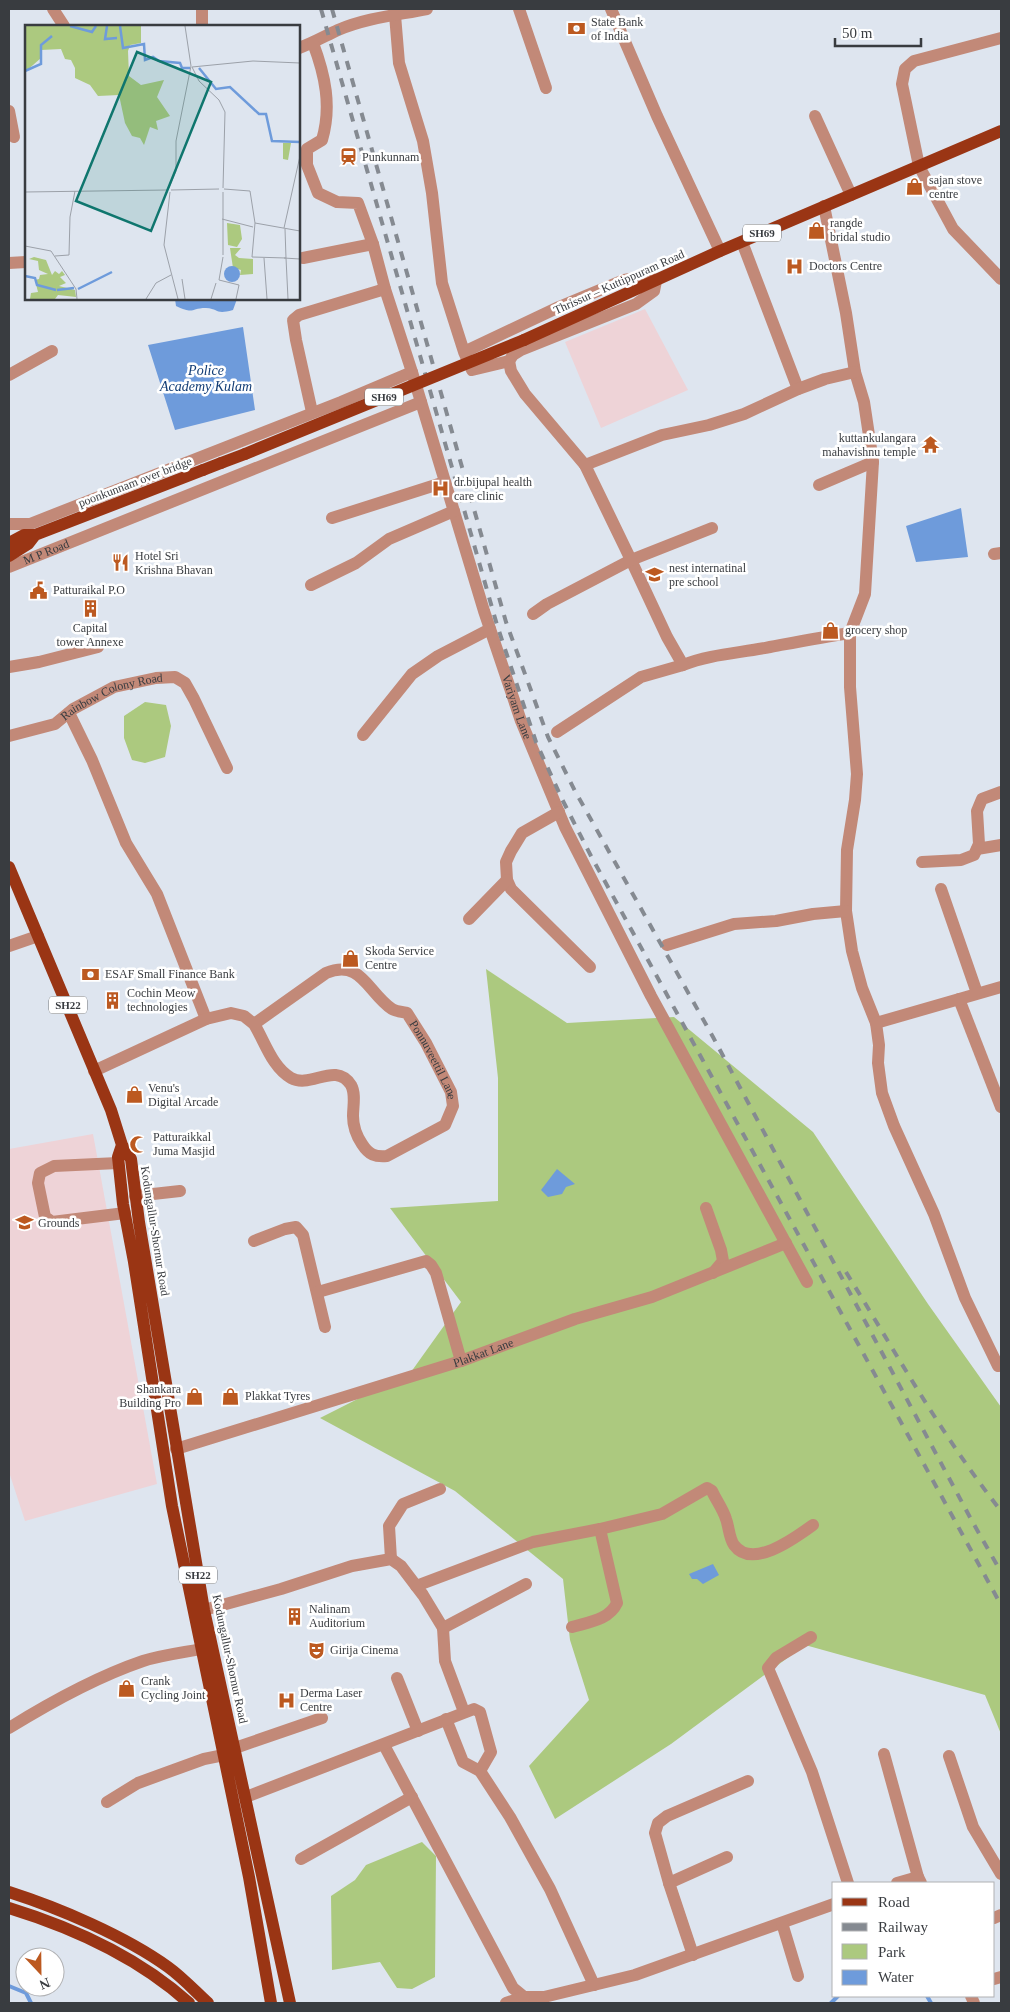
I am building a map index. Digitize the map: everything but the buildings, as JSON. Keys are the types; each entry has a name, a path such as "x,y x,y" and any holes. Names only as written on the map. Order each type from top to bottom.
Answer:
{"main road":[{"name":"Thrissur – Kuttippuram Road","path":"245,454 524,340 720,251 1001,131"},
{"name":"poonkunnam over bridge","path":"9,543 24,535 36,535 245,454"},
{"name":"poonkunnam over bridge","path":"9,556 28,544 36,535"},
{"name":"SH22","path":"9,867 111,1110 122,1145"},
{"name":"Kodungallur-Shornur Road","path":"122,1145 118,1163 172,1506 207,1648 235,1748 290,2003"},
{"name":"Kodungallur-Shornur Road","path":"122,1145 130,1159 176,1449 204,1610 207,1648 224,1755 271,2003"},
{"path":"9,1892 92,1925 126,1942 168,1967 208,2003"},
{"path":"9,1908 52,1922 96,1941 143,1968 189,2003"}],"street":[{"path":"53,9 63,25"},
{"path":"202,9 202,25"},
{"path":"300,48 337,30 423,9"},
{"path":"520,9 546,88"},
{"path":"611,9 657,116 720,251"},
{"path":"395,15 399,63 423,141 432,193 442,283 464,352 472,370 509,361 513,355 521,350 636,304 654,292 656,281 648,276 624,280 560,307 464,352"},
{"path":"1001,38 914,61 905,69 902,84 919,166 953,229 1001,279"},
{"path":"303,165 307,149 322,140 326,128 324,72 313,43"},
{"path":"9,111 11,138 25,132"},
{"path":"815,116 852,195"},
{"name":"Variyam Lane","path":"303,165 318,193 337,202 358,202 373,244 385,289 422,402 490,628 521,721 582,862 651,996 807,1282"},
{"path":"824,206 846,313 855,372 864,402 873,462 865,594 850,633 850,687 857,774 847,850 846,911 852,951 862,988 876,1023 879,1045 878,1064 882,1093 894,1126 934,1214 965,1298 998,1366"},
{"path":"742,242 798,389"},
{"path":"303,258 373,244"},
{"path":"9,263 25,262"},
{"path":"312,412 296,340 294,320 299,315 385,289"},
{"path":"9,375 52,351"},
{"path":"509,361 511,371 525,394 584,465 667,637 683,665"},
{"path":"9,524 30,524 412,372"},
{"path":"584,465 662,435 709,425 744,414 798,389 825,379 855,372"},
{"name":"M P Road","path":"9,567 422,402"},
{"path":"206,454 218,483"},
{"path":"819,485 873,462"},
{"path":"332,518 445,482"},
{"path":"311,585 356,562 389,539 454,511"},
{"path":"533,614 547,604 631,560 712,528"},
{"path":"363,735 412,674 438,656 490,628"},
{"path":"557,732 641,677 730,653 810,638 850,633"},
{"path":"9,667 39,662 98,647"},
{"name":"Rainbow Colony Road","path":"9,736 54,724 95,696 114,687 156,678 175,677 185,683 227,768"},
{"path":"69,713 92,760 126,843 156,894 206,1019"},
{"path":"922,862 961,860 974,855 979,844 977,812 982,799 1001,792"},
{"path":"559,812 522,833 506,862 507,880 511,889 590,968"},
{"path":"977,849 1001,845"},
{"path":"469,918 507,880"},
{"path":"941,889 977,993"},
{"path":"667,944 734,924 776,921 813,914 846,911"},
{"path":"9,946 38,936"},
{"name":"Ponnuveettil Lane","path":"338,968 348,969 358,975 392,1010 407,1013 426,1042 451,1092 453,1106 445,1125 387,1156 377,1157 368,1154 356,1134 353,1118 354,1101 352,1088 345,1078 334,1074 309,1080 293,1079 283,1072 274,1061 254,1024 326,973 338,968"},
{"path":"876,1023 1001,987"},
{"path":"958,999 1001,1106"},
{"path":"94,1071 206,1019 231,1013 244,1016 254,1024"},
{"path":"118,1163 54,1166 40,1173 38,1183 45,1217 52,1222 125,1213"},
{"path":"135,1196 180,1191"},
{"path":"706,1208 722,1250 723,1260 713,1272"},
{"path":"254,1240 285,1229 296,1228 303,1235 325,1327"},
{"name":"Plakkat Lane","path":"176,1449 461,1361 575,1319 652,1297 786,1243"},
{"path":"318,1292 426,1261 431,1264 436,1272 461,1361"},
{"path":"416,1586 533,1542 600,1529 662,1514 707,1488 712,1491 726,1519 732,1543 740,1551 755,1555 774,1549 813,1525"},
{"path":"391,1559 389,1526 403,1504 440,1489"},
{"path":"572,1627 603,1618 613,1611 617,1603 600,1529"},
{"path":"204,1610 281,1589 352,1566 391,1559 401,1566 443,1628 445,1661 464,1712"},
{"path":"443,1628 526,1584"},
{"path":"811,1637 776,1658 768,1668 812,1772 848,1882"},
{"path":"9,1728 38,1710 95,1680 145,1660 207,1648"},
{"path":"397,1678 418,1731"},
{"path":"246,1797 464,1712 474,1710 480,1712 491,1752 480,1771"},
{"path":"235,1748 322,1718"},
{"path":"446,1719 462,1762 480,1771 510,1817 550,1889 594,1985"},
{"path":"384,1744 513,1988 524,1998"},
{"path":"884,1754 920,1880 905,1882"},
{"path":"107,1802 138,1783 204,1759 224,1755"},
{"path":"949,1756 973,1827 1001,1874"},
{"path":"692,1955 655,1834 658,1823 667,1816 748,1781"},
{"path":"301,1859 412,1797"},
{"path":"669,1883 727,1857"},
{"path":"506,2003 524,1998 544,1997 635,1974 832,1905"},
{"path":"782,1923 798,1976"}],"shaded area":[{"path":"645,309 688,390 601,428 565,342"},
{"path":"93,1134 157,1484 25,1521 9,1472 9,1149"}],"green space":[{"path":"145,702 166,705 171,726 165,757 145,763 132,760 124,738 124,716"},
{"path":"486,969 567,1023 674,1017 813,1132 928,1304 1001,1407 1001,1734 985,1695 805,1645 671,1744 555,1819 529,1766 589,1700 570,1640 563,1579 455,1491 320,1418 411,1372 461,1302 390,1208 498,1201 498,1078"},
{"path":"422,1842 436,1856 435,1977 412,1989 397,1988 380,1962 332,1970 331,1896 355,1880 366,1865"}],"water":[{"path":"175,300 237,300 233,310 223,312 206,308 186,310 176,306"},
{"name":"Police Academy Kulam","path":"243,327 255,410 175,430 148,345"},
{"path":"961,508 968,557 916,562 906,526"},
{"path":"557,1169 575,1184 566,1187 562,1194 548,1197 541,1190"},
{"path":"713,1564 719,1575 703,1584 697,1579 692,1579 689,1574"}],"waterway":[{"path":"9,1986 26,1993 31,2003"},
{"path":"831,2003 837,1997"},
{"path":"928,1997 931,2003"}],"railway":[{"path":"321,9 497,625 536,742 591,856 1001,1605"},
{"path":"332,9 506,622 548,737 575,791 713,1037 1001,1572"},
{"path":"846,1272 939,1424 979,1483 1001,1511"}],"place":[{"name":"State Bank of India","path":"577,29"},
{"name":"Punkunnam","path":"348,157"},
{"name":"sajan stove centre","path":"915,187"},
{"name":"rangde bridal studio","path":"816,230"},
{"name":"Doctors Centre","path":"795,266"},
{"name":"kuttankulangara mahavishnu temple","path":"930,445"},
{"name":"dr.bijupal health care clinic","path":"440,489"},
{"name":"Hotel Sri Krishna Bhavan","path":"121,563"},
{"name":"nest internatinal pre school","path":"655,575"},
{"name":"Patturaikal P.O","path":"39,590"},
{"name":"Capital tower Annexe","path":"90,609"},
{"name":"grocery shop","path":"831,630"},
{"name":"Skoda Service Centre","path":"351,958"},
{"name":"ESAF Small Finance Bank","path":"91,974"},
{"name":"Cochin Meow technologies","path":"113,1000"},
{"name":"Venu's Digital Arcade","path":"134,1095"},
{"name":"Patturaikkal Juma Masjid","path":"139,1144"},
{"name":"Grounds","path":"24,1223"},
{"name":"Shankara Building Pro","path":"195,1396"},
{"name":"Plakkat Tyres","path":"231,1396"},
{"name":"Nalinam Auditorium","path":"295,1616"},
{"name":"Girija Cinema","path":"316,1650"},
{"name":"Crank Cycling Joint","path":"127,1688"},
{"name":"Derma Laser Centre","path":"286,1700"}]}
